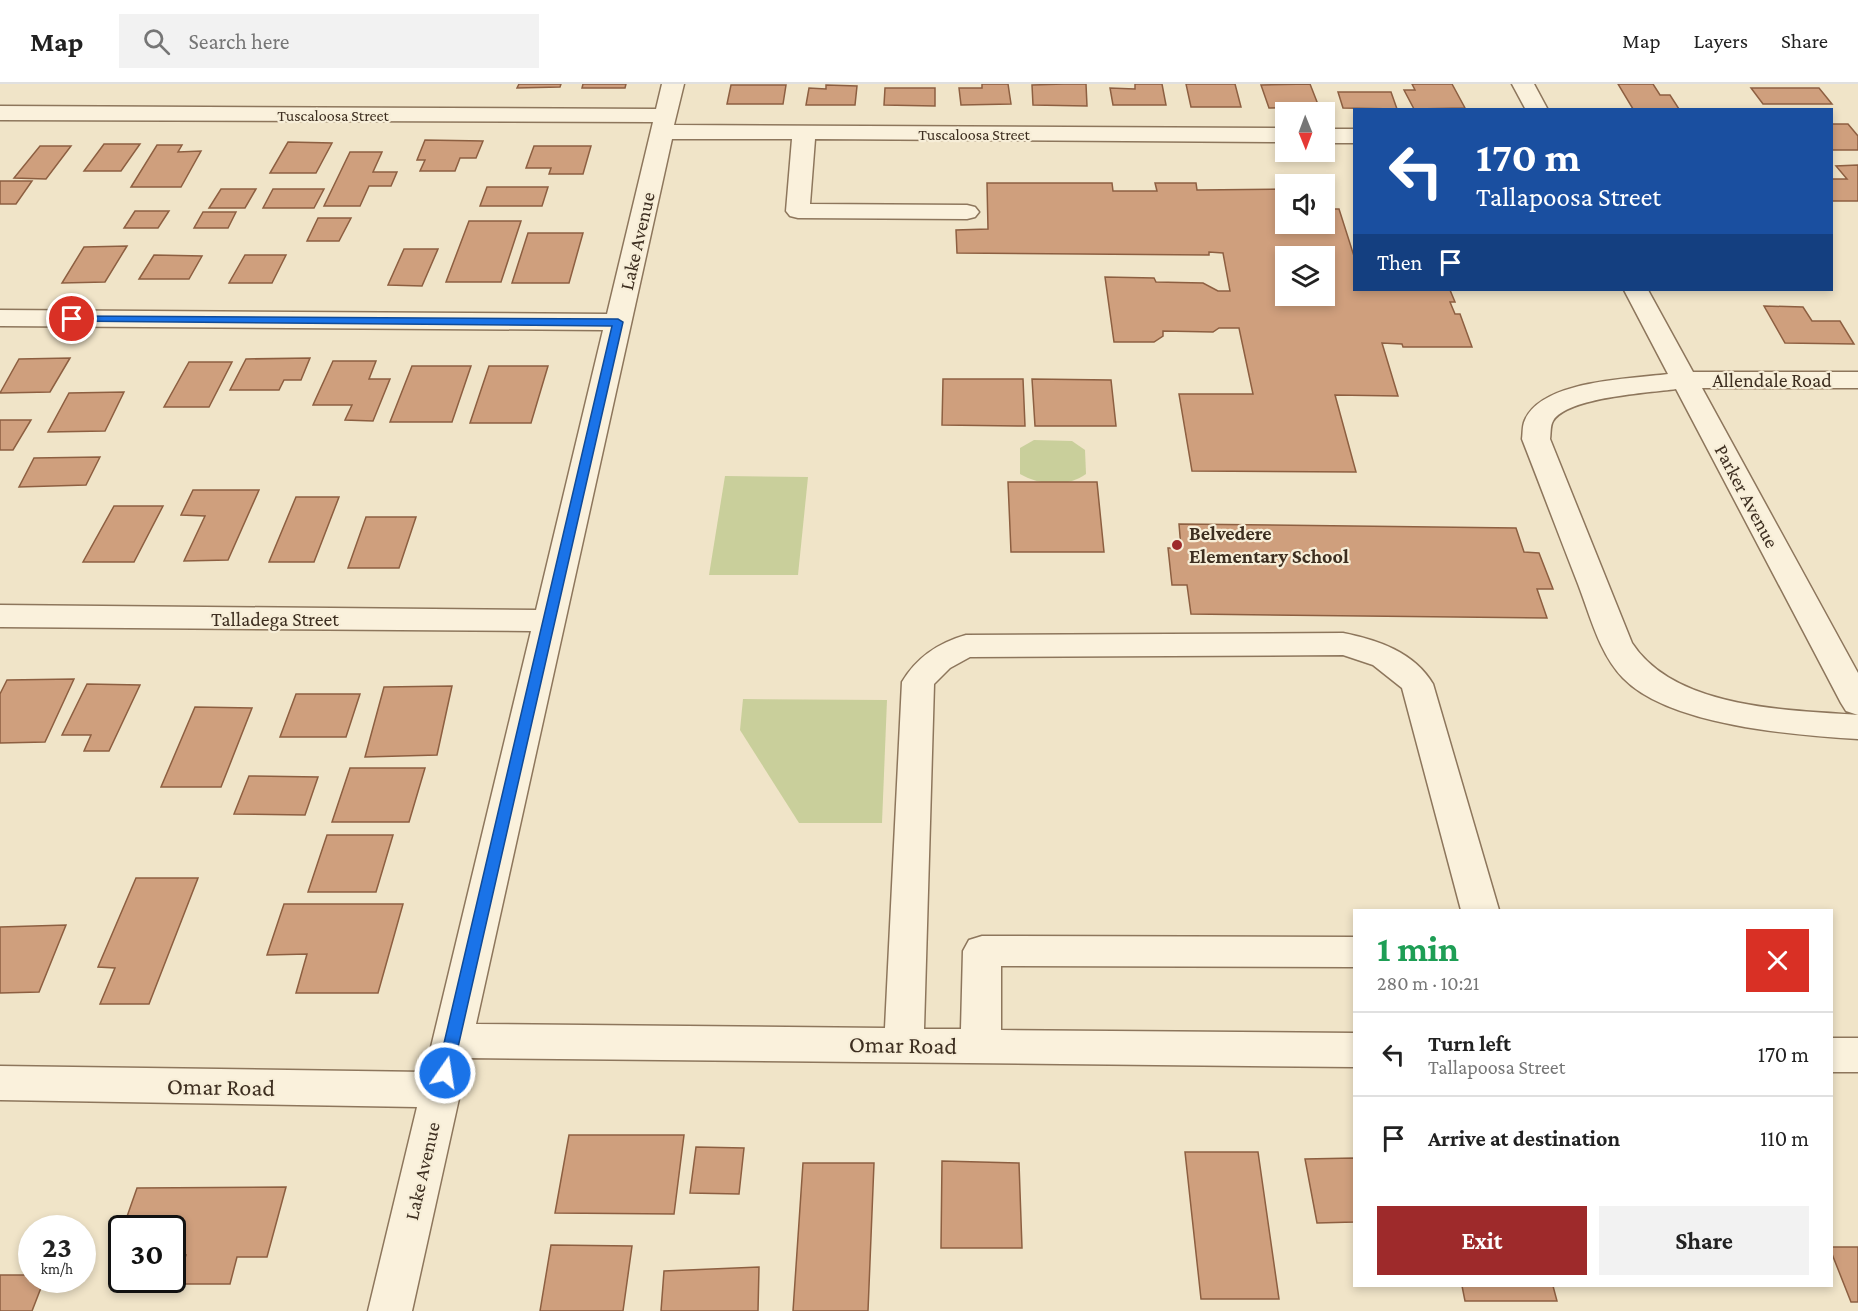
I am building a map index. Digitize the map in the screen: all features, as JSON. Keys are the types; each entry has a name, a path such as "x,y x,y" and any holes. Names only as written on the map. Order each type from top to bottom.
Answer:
{"street":[{"name":"Lake Avenue","path":"390,1311 673,84"},
{"path":"1523,84 1536,108"},
{"name":"Tuscaloosa Street","path":"0,113 664,124 804,133 1275,135"},
{"path":"804,133 798,211 967,212"},
{"path":"1335,136 1353,136"},
{"name":"Parker Avenue","path":"1637,291 1686,380 1857,705"},
{"path":"0,318 618,322"},
{"name":"Allendale Road","path":"1857,705 1814,724 1713,708 1671,693 1636,672 1617,645 1536,439 1538,421 1551,406 1572,396 1607,389 1686,380 1858,380"},
{"name":"Talladega Street","path":"0,616 549,621"},
{"path":"904,1045 918,682 929,667 945,654 966,646 1343,644 1365,648 1387,657 1405,669 1417,684 1480,909"},
{"path":"981,1046 982,951 1353,952"},
{"name":"Omar Road","path":"452,1041 1353,1050"},
{"path":"1833,1055 1858,1055"},
{"name":"Omar Road","path":"0,1083 441,1090"}],"green space":[{"path":"1034,440 1072,441 1085,450 1086,474 1062,483 1044,483 1020,474 1020,448"},
{"path":"725,476 808,477 798,575 709,575"},
{"path":"743,699 887,700 882,823 799,823 740,730"}],"building":[{"path":"519,84 561,84 560,87 517,88"},
{"path":"583,84 626,84 625,88 582,88"},
{"path":"982,84 1008,84 1011,104 961,105 959,88 982,88"},
{"path":"1086,84 1087,106 1033,105 1032,85"},
{"path":"1135,84 1162,84 1166,105 1113,105 1110,88 1135,89"},
{"path":"1186,84 1235,84 1241,107 1191,107"},
{"path":"1310,84 1317,102 1275,102 1275,108 1269,108 1261,85"},
{"path":"1412,84 1452,84 1465,108 1413,108 1404,90 1415,90"},
{"path":"1618,84 1653,84 1660,95 1670,95 1678,108 1632,108"},
{"path":"731,85 786,85 783,104 727,104"},
{"path":"826,85 857,86 855,105 806,105 809,88 826,89"},
{"path":"885,88 935,88 935,106 884,105"},
{"path":"1751,88 1819,88 1832,104 1763,104"},
{"path":"1338,92 1391,92 1397,108 1353,108 1343,108"},
{"path":"1833,124 1848,124 1858,136 1858,150 1833,150"},
{"path":"425,140 483,141 476,158 460,158 455,171 420,171 425,160 417,160"},
{"path":"288,142 332,143 316,173 270,173"},
{"path":"104,144 140,144 121,171 84,171"},
{"path":"157,145 182,145 178,152 201,151 181,187 131,187"},
{"path":"40,146 71,146 46,179 14,178"},
{"path":"534,146 591,146 583,174 549,174 551,168 526,168"},
{"path":"350,152 382,152 373,172 397,172 391,186 369,186 360,206 324,206"},
{"path":"1858,165 1858,201 1833,201 1833,179 1847,179 1836,166"},
{"path":"0,181 32,181 16,204 0,204"},
{"path":"987,183 1112,183 1113,191 1157,191 1155,183 1196,183 1197,190 1275,189 1275,234 1335,234 1335,209 1339,209 1353,253 1353,291 1450,291 1455,302 1450,302 1455,314 1460,314 1472,347 1403,347 1402,344 1382,343 1398,396 1335,395 1356,472 1192,471 1179,394 1253,394 1239,328 1219,328 1213,332 1163,331 1163,336 1154,342 1114,342 1105,277 1154,278 1156,282 1203,283 1218,291 1230,291 1223,253 1209,252 1209,255 957,253 956,230 988,229"},
{"path":"487,187 548,187 542,206 480,206"},
{"path":"221,189 256,189 245,208 209,208"},
{"path":"273,189 324,189 314,208 263,208"},
{"path":"135,211 169,211 158,228 124,228"},
{"path":"203,212 236,212 228,228 194,228"},
{"path":"318,218 351,218 339,241 307,241"},
{"path":"469,221 521,221 501,282 446,282"},
{"path":"528,233 583,233 569,283 512,283"},
{"path":"127,246 105,282 62,283 84,247"},
{"path":"404,249 438,249 422,286 388,285"},
{"path":"154,255 202,256 189,279 139,279"},
{"path":"245,255 286,255 272,283 229,283"},
{"path":"1764,306 1803,307 1812,321 1840,321 1854,344 1785,343"},
{"path":"70,358 50,392 0,393 19,359"},
{"path":"310,358 301,380 284,380 279,390 230,390 246,359"},
{"path":"333,361 376,361 369,379 390,379 373,421 345,420 352,405 313,405"},
{"path":"189,362 232,362 209,407 164,407"},
{"path":"412,366 471,366 452,422 390,422"},
{"path":"489,366 548,366 531,423 470,423"},
{"path":"943,379 1023,379 1025,426 942,425"},
{"path":"1032,379 1111,380 1116,426 1035,426"},
{"path":"124,392 105,431 48,432 69,393"},
{"path":"0,420 31,420 13,450 0,450"},
{"path":"100,457 86,485 19,487 34,458"},
{"path":"1008,482 1097,482 1104,552 1011,552"},
{"path":"193,490 259,490 228,560 184,561 205,516 181,515"},
{"path":"296,497 339,497 314,562 269,562"},
{"path":"114,506 163,506 134,562 83,562"},
{"path":"366,517 416,517 399,568 348,568"},
{"path":"1179,524 1516,528 1524,552 1539,553 1553,589 1537,589 1547,618 1191,614 1187,585 1172,585 1168,548 1181,548"},
{"path":"74,679 45,742 0,743 0,694 7,680"},
{"path":"87,684 140,685 109,751 84,751 91,735 62,735"},
{"path":"452,686 437,755 365,757 384,687"},
{"path":"296,694 360,694 346,737 280,737"},
{"path":"195,707 252,708 221,787 161,787"},
{"path":"350,768 425,768 409,822 332,822"},
{"path":"249,776 318,777 305,815 234,814"},
{"path":"327,835 393,835 376,892 308,892"},
{"path":"136,878 198,878 149,1004 100,1004 115,968 98,967"},
{"path":"284,904 403,904 378,993 296,993 307,954 267,955"},
{"path":"66,925 39,992 0,993 0,927"},
{"path":"569,1135 684,1135 674,1214 555,1213"},
{"path":"696,1147 744,1148 739,1194 690,1193"},
{"path":"1185,1152 1258,1152 1279,1299 1201,1299"},
{"path":"1353,1158 1353,1222 1317,1223 1305,1159"},
{"path":"942,1161 1019,1163 1022,1248 941,1248"},
{"path":"803,1163 874,1163 868,1311 793,1311"},
{"path":"286,1187 267,1257 237,1257 230,1284 186,1284 186,1215 128,1215 137,1188"},
{"path":"551,1245 632,1246 623,1311 540,1311"},
{"path":"1833,1247 1858,1247 1858,1302 1851,1302 1833,1257"},
{"path":"759,1267 758,1311 661,1311 664,1271"},
{"path":"0,1275 18,1275 18,1293 39,1293 32,1311 0,1311"},
{"path":"1462,1287 1553,1287 1557,1301 1465,1301"}],"place":[{"name":"Belvedere Elementary School","path":"1177,545"}],"route":[{"path":"72,319 618,322 445,1073"}]}
